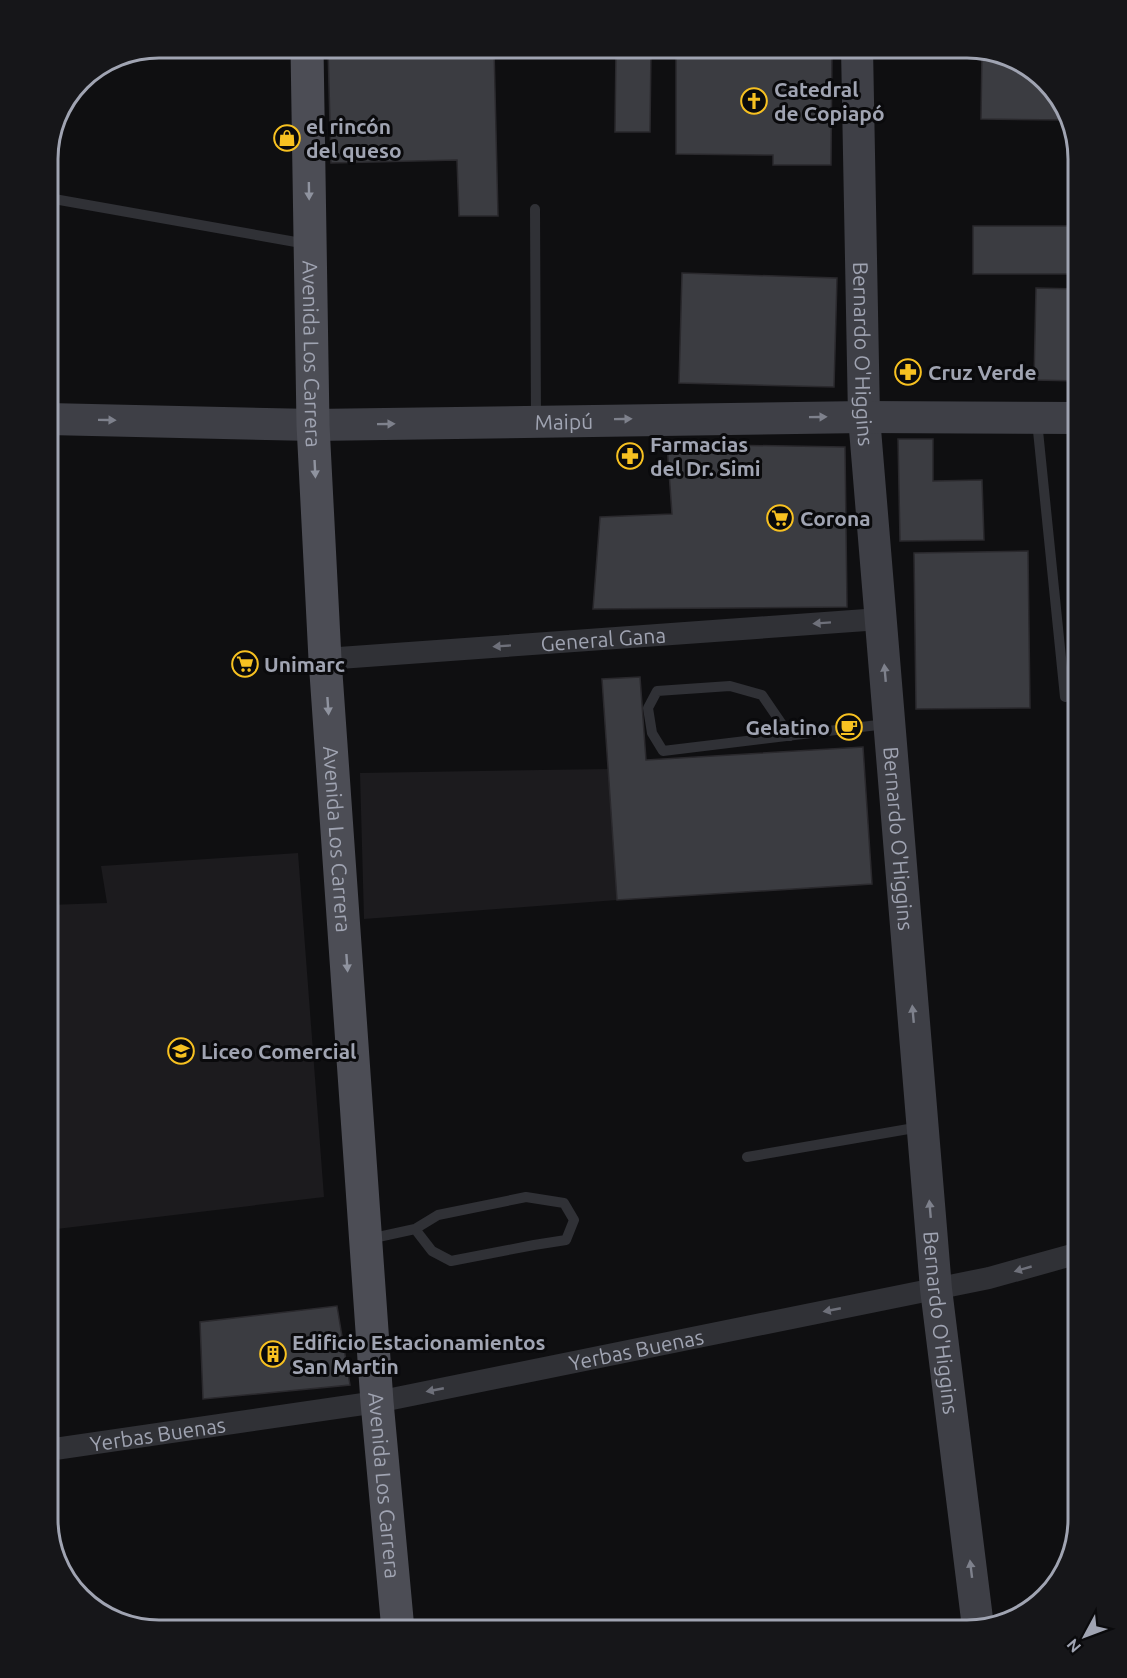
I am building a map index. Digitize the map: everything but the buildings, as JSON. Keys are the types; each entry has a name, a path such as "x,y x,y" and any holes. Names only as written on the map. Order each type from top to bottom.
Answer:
{"main road":[{"name":"Avenida Los Carrera","path":"307,58 313,425 325,659 377,1402 397,1619"},
{"name":"Bernardo O'Higgins","path":"858,59 864,417 936,1289 977,1619"},
{"name":"Maipú","path":"59,419 313,425 536,420 1068,418"}],"street":[{"name":"General Gana","path":"325,659 880,619"},
{"name":"Yerbas Buenas","path":"58,1448 377,1402 989,1278 1068,1256"}],"lane":[{"path":"59,200 310,245"},
{"path":"535,209 536,420"},
{"path":"1037,418 1065,697"},
{"path":"790,736 762,695 730,686 657,691 648,708 652,734 663,751 790,736 889,724"},
{"path":"747,1157 923,1127"},
{"path":"366,1240 415,1229 438,1215 526,1197 564,1203 574,1220 566,1240 451,1261 432,1251 415,1229"}],"shaded area":[{"path":"608,769 617,900 364,919 360,773"},
{"name":"Liceo Comercial","path":"298,853 324,1197 58,1229 58,905 107,903 101,866"}],"place":[{"name":"Catedral de Copiapó","path":"754,101"},
{"name":"el rincón del queso","path":"287,138"},
{"name":"Cruz Verde","path":"908,372"},
{"name":"Farmacias del Dr. Simi","path":"630,456"},
{"name":"Corona","path":"780,518"},
{"name":"Unimarc","path":"245,664"},
{"name":"Gelatino","path":"849,727"},
{"name":"Liceo Comercial","path":"181,1051"},
{"name":"Edificio Estacionamientos San Martin","path":"273,1354"}]}
